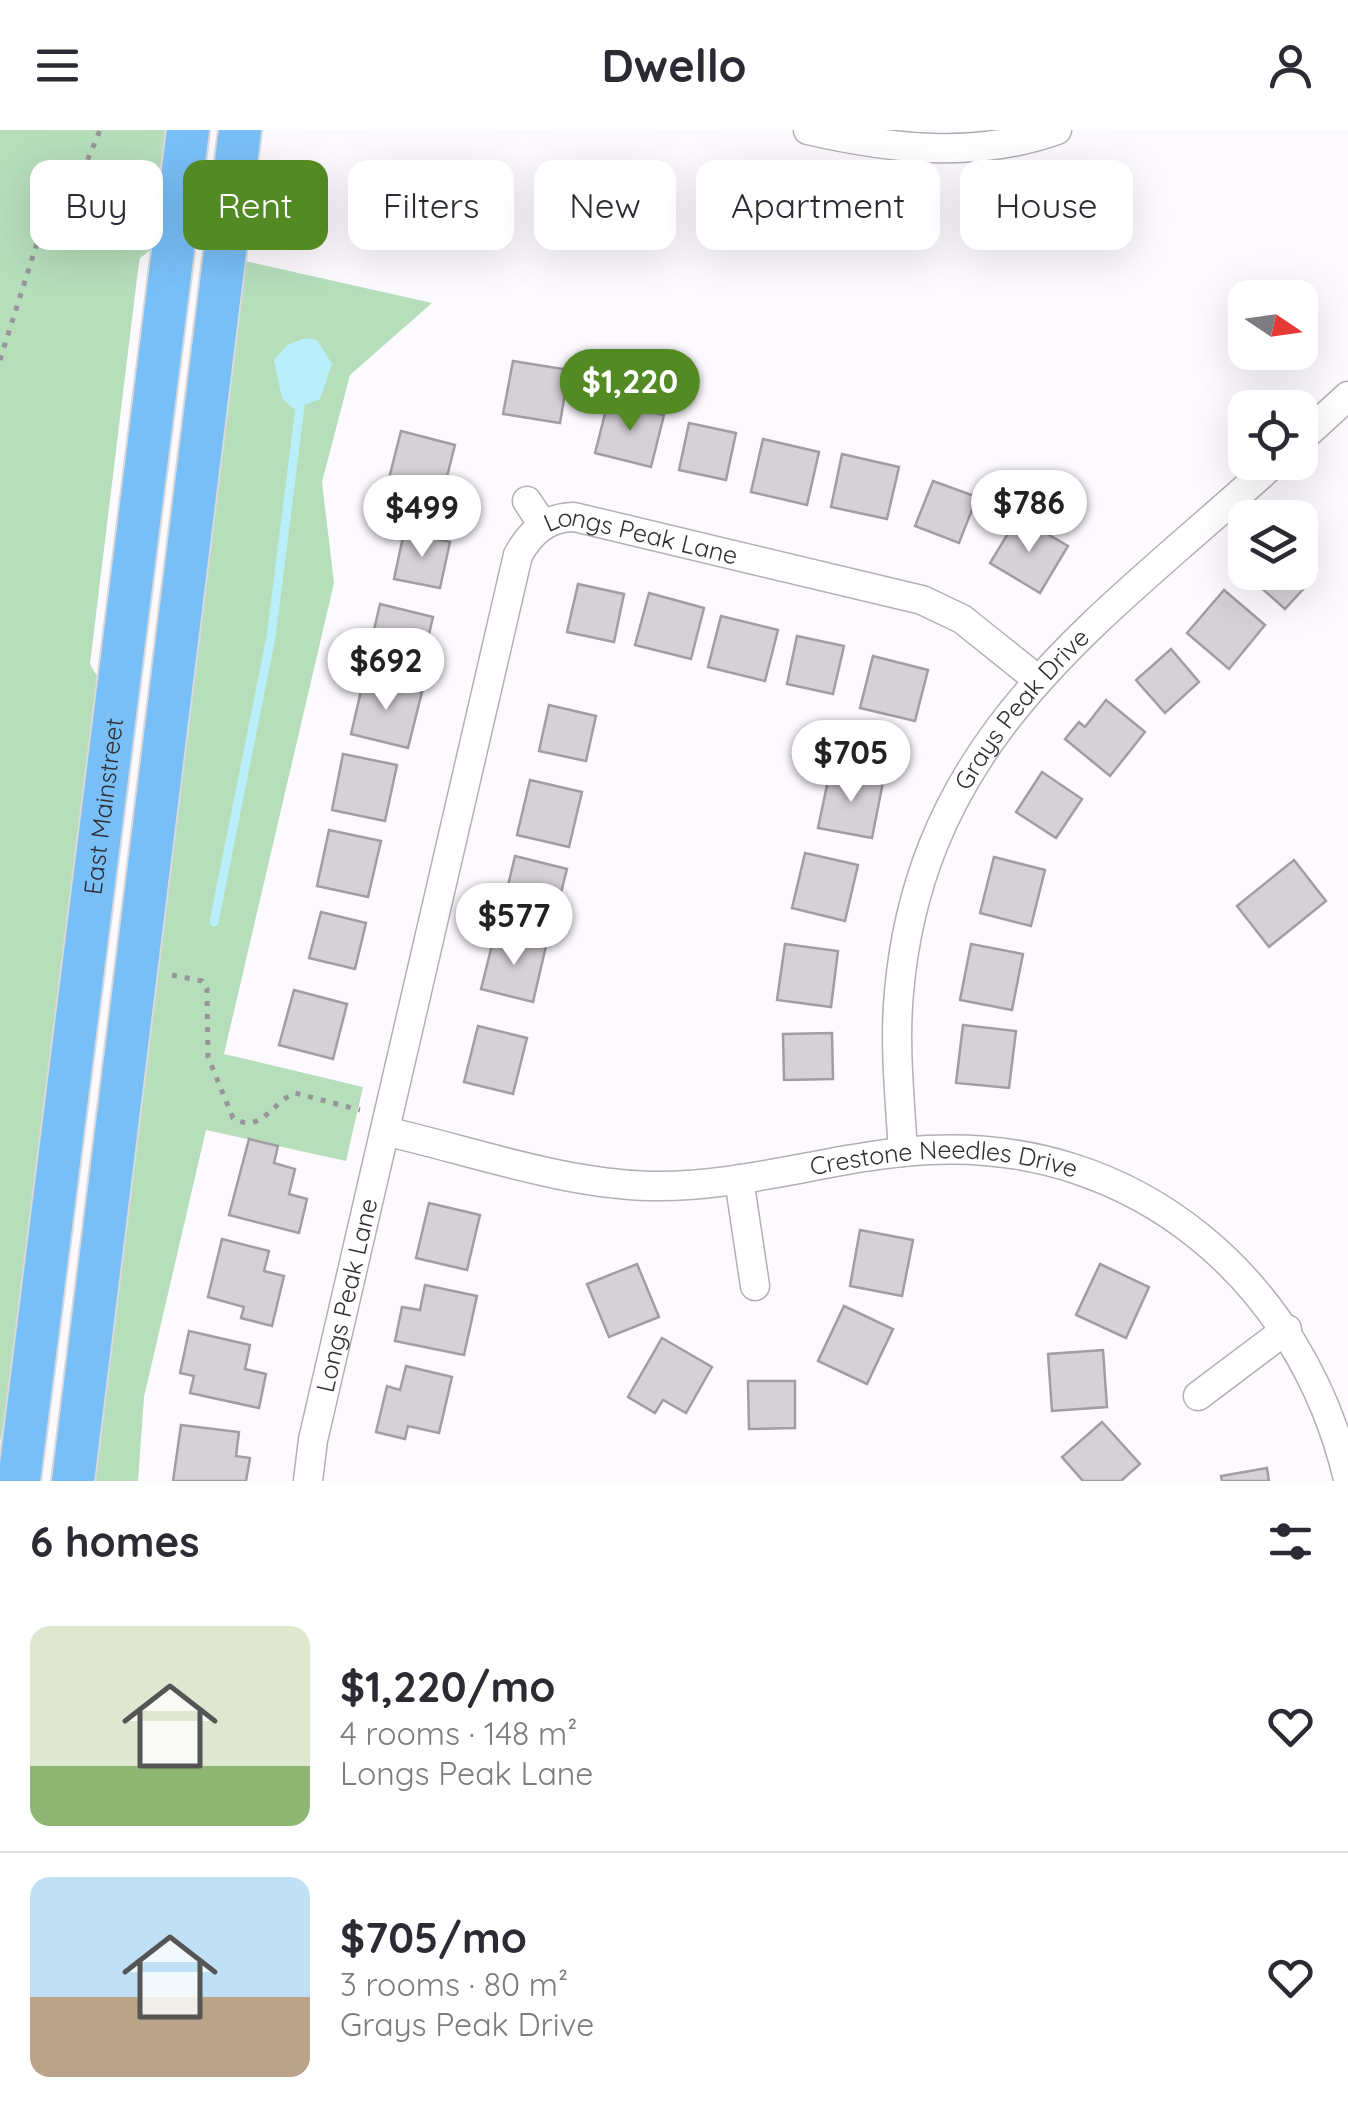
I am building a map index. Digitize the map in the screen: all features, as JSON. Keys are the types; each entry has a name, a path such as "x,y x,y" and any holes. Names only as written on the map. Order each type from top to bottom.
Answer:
{"main road":[{"name":"East Mainstreet","path":"20,1481 188,130"},
{"name":"East Mainstreet","path":"72,1481 240,130"}],"street":[{"path":"808,130 883,146 934,148 992,146 1057,130"},
{"path":"1318,424 1348,396"},
{"name":"Grays Peak Drive","path":"903,1152 897,1022 914,906 936,840 967,775 1003,718 1036,679 1255,480"},
{"path":"527,500 542,526"},
{"name":"Longs Peak Lane","path":"308,1481 313,1440 518,555 542,526 574,517 922,600 962,619 1036,679"},
{"name":"Crestone Needles Drive","path":"385,1131 613,1183 675,1186 903,1152 1004,1153 1066,1167 1154,1205 1239,1270 1287,1330 1314,1377 1348,1478"},
{"path":"738,1179 756,1286"},
{"path":"1198,1396 1287,1330"}],"path":[{"path":"0,360 43,224 85,166 100,130"},
{"path":"172,975 202,981 208,988 208,1056 233,1118 249,1124 259,1121 295,1093 362,1110"}],"green space":[{"path":"0,130 171,130 163,188 163,160 30,160 30,250 151,250 140,258 138,270 90,664 101,683 9,1403 0,1442"},
{"path":"241,260 432,303 350,375 322,482 334,583 224,1054 363,1087 346,1161 206,1130 144,1397 138,1481 90,1481"}],"water":[{"path":"306,338 317,340 332,364 320,399 294,409 282,398 274,360 287,345"}],"building":[{"path":"513,361 569,370 560,423 503,414"},
{"path":"608,402 664,415 651,467 595,453"},
{"path":"689,423 736,433 726,480 679,470"},
{"path":"401,431 455,445 441,500 387,486"},
{"path":"763,439 819,452 807,505 751,492"},
{"path":"842,454 899,467 887,519 831,507"},
{"path":"933,481 977,497 959,543 915,526"},
{"path":"1018,517 1068,546 1040,593 990,563"},
{"path":"404,532 450,542 440,588 394,579"},
{"path":"578,584 624,594 614,642 567,632"},
{"path":"1224,590 1265,625 1229,669 1187,633"},
{"path":"1264,590 1302,590 1285,609"},
{"path":"649,593 704,608 691,659 635,645"},
{"path":"380,604 433,617 420,673 367,660"},
{"path":"721,616 778,630 765,681 708,667"},
{"path":"797,636 844,646 833,694 787,684"},
{"path":"1171,649 1199,682 1165,713 1136,680"},
{"path":"873,656 928,670 915,721 860,708"},
{"path":"364,678 422,692 408,748 351,734"},
{"path":"1106,700 1145,732 1110,776 1065,739 1079,722 1085,727"},
{"path":"549,705 596,716 586,761 539,751"},
{"path":"343,754 397,765 385,821 332,810"},
{"path":"830,771 883,782 872,838 818,828"},
{"path":"1042,772 1082,799 1056,838 1016,812"},
{"path":"530,780 582,792 569,847 517,835"},
{"path":"329,830 381,841 368,897 317,886"},
{"path":"805,853 858,865 845,921 792,908"},
{"path":"515,856 567,869 553,924 502,911"},
{"path":"994,857 1045,870 1031,926 980,913"},
{"path":"1294,860 1326,901 1269,947 1237,906"},
{"path":"321,912 366,923 355,969 309,958"},
{"path":"495,933 546,946 533,1002 481,989"},
{"path":"785,944 838,951 831,1007 777,1000"},
{"path":"971,944 1023,954 1012,1010 960,1000"},
{"path":"294,990 347,1004 333,1059 279,1045"},
{"path":"963,1025 1016,1031 1009,1088 956,1083"},
{"path":"478,1026 527,1038 513,1094 464,1082"},
{"path":"832,1033 833,1079 784,1080 783,1034"},
{"path":"249,1139 278,1146 274,1163 295,1169 289,1194 307,1199 299,1233 229,1215"},
{"path":"429,1203 480,1215 467,1270 416,1258"},
{"path":"860,1230 913,1240 902,1296 850,1286"},
{"path":"222,1239 269,1251 264,1271 284,1276 272,1326 241,1318 244,1307 208,1297"},
{"path":"637,1264 659,1317 609,1337 587,1284"},
{"path":"1100,1264 1149,1287 1126,1338 1076,1315"},
{"path":"425,1285 477,1296 464,1355 395,1341 402,1307 420,1310"},
{"path":"844,1306 893,1329 867,1384 818,1361"},
{"path":"189,1331 250,1345 245,1369 266,1374 259,1408 190,1393 194,1376 180,1373"},
{"path":"662,1338 712,1367 686,1413 663,1400 655,1413 628,1397"},
{"path":"1103,1350 1107,1407 1052,1411 1048,1354"},
{"path":"406,1366 452,1377 439,1433 408,1426 405,1439 376,1432 387,1386 400,1390"},
{"path":"748,1381 795,1381 795,1428 749,1429"},
{"path":"1102,1422 1140,1464 1121,1481 1083,1481 1062,1457"},
{"path":"181,1425 239,1432 236,1456 250,1458 246,1481 173,1481"},
{"path":"1267,1468 1269,1481 1222,1481 1221,1476"}],"waterway":[{"path":"214,922 271,637 301,398"}]}
